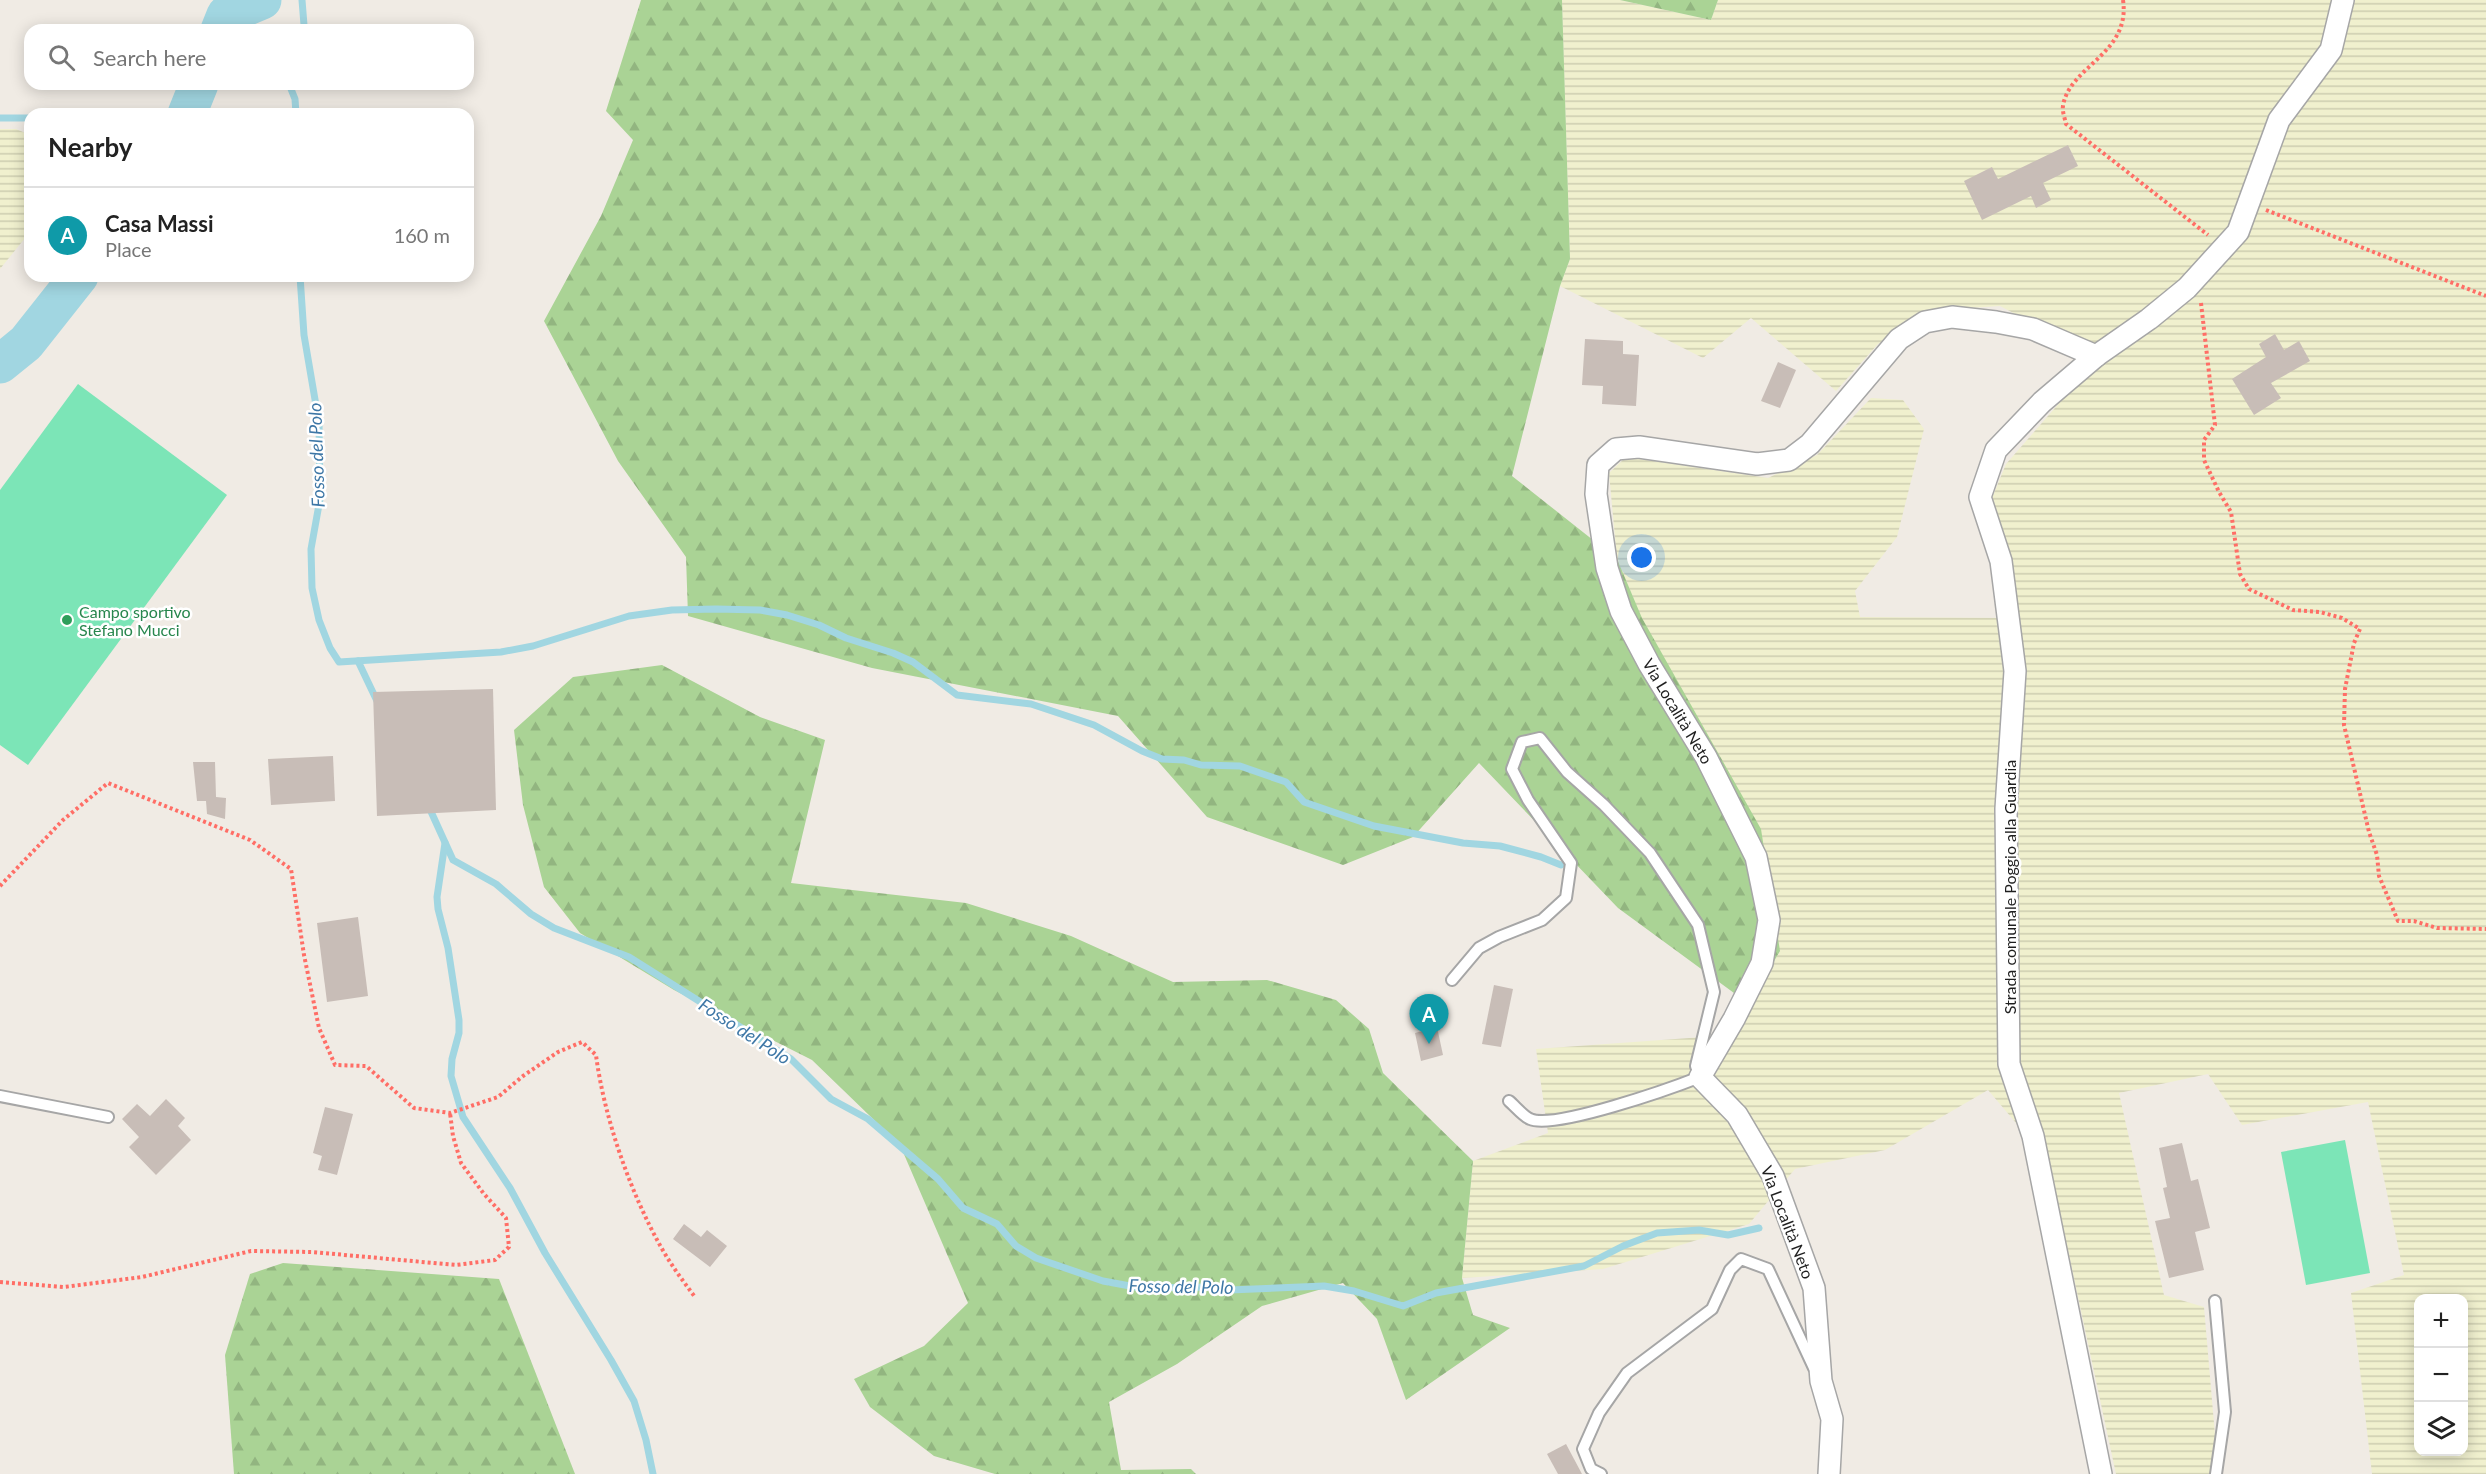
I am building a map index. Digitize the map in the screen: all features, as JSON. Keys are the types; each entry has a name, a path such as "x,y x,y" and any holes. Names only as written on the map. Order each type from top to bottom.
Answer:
{"street":[{"name":"Strada comunale Poggio alla Guardia","path":"2102,1474 2032,1136 2009,1064 2006,809 2015,671 2001,561 1980,497 1996,450 2042,402 2096,356 2149,320 2187,288 2238,232 2279,120 2331,50 2343,0"},
{"name":"Via Località Neto","path":"1829,1474 1832,1419 1821,1381 1814,1288 1773,1176 1737,1115 1700,1077 1734,1019 1762,963 1769,920 1756,857 1706,757 1649,664 1622,611 1607,568 1596,494 1598,465 1616,449 1639,447 1757,464 1789,460 1810,444 1899,339 1925,322 1952,317 2033,329 2096,356"}],"lane":[{"path":"1452,980 1479,948 1499,937 1542,920 1566,898 1571,863 1528,800 1512,769 1522,742 1540,738 1567,772 1604,805 1650,853 1698,925 1714,992 1696,1066 1700,1077 1561,1120 1531,1120 1509,1101"},
{"path":"0,1096 108,1117"},
{"path":"1601,1474 1591,1469 1583,1449 1599,1413 1627,1373 1712,1309 1730,1270 1742,1259 1768,1269 1821,1381"},
{"path":"2215,1301 2225,1412 2216,1474"}],"path":[{"path":"2123,0 2126,16 2107,51 2074,81 2063,106 2066,124 2224,247"},
{"path":"2248,204 2486,296"},
{"path":"2198,276 2215,425 2204,440 2204,460 2231,512 2240,574 2249,589 2294,610 2320,612 2342,618 2360,629 2354,643 2345,689 2344,725 2369,832 2377,855 2379,876 2398,921 2414,921 2437,928 2486,929"},
{"path":"0,886 63,820 108,783 250,840 291,869 304,955 319,1028 335,1065 366,1066 414,1108 450,1113 498,1097 523,1076 558,1052 582,1042 596,1055 600,1084 632,1188 661,1248 695,1297"},
{"path":"0,1282 75,1286 142,1277 251,1251 312,1252 456,1265 495,1260 509,1247 506,1218 484,1194 461,1163 453,1136 450,1113"}],"green space":[{"path":"641,0 1562,0 1570,259 1560,286 1512,476 1617,559 1642,618 1761,829 1780,951 1749,1004 1618,908 1479,763 1413,837 1343,865 1207,817 1118,716 872,668 688,616 686,557 618,461 544,321 601,216 633,140 606,111"},
{"path":"1562,0 1620,0 1711,20 1718,0 2486,0 2486,1474 2372,1474 2351,1293 2404,1275 2368,1102 2242,1125 2208,1074 2119,1093 2164,1295 2204,1307 2215,1435 2210,1474 2116,1474 2049,1162 1988,1090 1885,1150 1795,1169 1749,1224 1603,1269 1462,1278 1473,1161 1548,1133 1536,1049 1731,1035 1780,951 1617,559 1609,473 1626,457 1768,478 1817,455 1871,398 1903,400 1924,429 1897,537 1855,591 1860,617 2011,618 1992,498 2006,464 2082,377 2096,356 2000,306 1924,311 1878,344 1836,391 1751,318 1703,358 1560,286 1570,259"},
{"path":"1620,0 1718,0 1711,20"},
{"path":"0,129 16,129 24,132 24,239 0,269"},
{"name":"Campo sportivo Stefano Mucci","path":"78,384 227,495 28,765 0,745 0,490"},
{"path":"662,665 760,717 825,740 791,883 966,903 1071,936 1173,982 1267,980 1336,1000 1369,1029 1383,1073 1473,1161 1462,1278 1473,1315 1510,1328 1406,1400 1377,1319 1343,1283 1262,1306 1177,1364 1109,1402 1121,1470 1191,1469 1196,1474 995,1474 934,1456 870,1407 854,1379 924,1346 968,1303 900,1145 812,1060 674,990 580,933 544,887 523,805 514,730 573,677"},
{"path":"2345,1140 2370,1273 2306,1285 2281,1152"},
{"path":"283,1263 499,1279 575,1474 234,1474 225,1355 250,1274"}],"building":[{"path":"2068,145 2078,166 2043,183 2051,200 2036,208 2031,196 1982,220 1964,181 1992,167 1998,179"},
{"path":"2275,334 2284,350 2299,341 2310,361 2271,383 2281,398 2254,415 2232,379 2266,357 2259,344"},
{"path":"1585,339 1623,341 1623,354 1639,355 1636,406 1602,404 1603,386 1582,385"},
{"path":"1778,362 1796,370 1780,408 1761,401"},
{"path":"493,689 496,810 377,816 373,692"},
{"path":"333,756 335,801 271,805 268,759"},
{"path":"193,762 215,762 216,797 226,798 225,819 207,814 206,801 197,801"},
{"path":"358,917 368,996 327,1002 317,923"},
{"path":"1494,985 1513,989 1501,1047 1482,1044"},
{"path":"1437,1027 1443,1055 1421,1061 1415,1033"},
{"path":"166,1099 185,1118 178,1126 191,1140 156,1175 129,1147 139,1137 122,1119 137,1104 150,1116"},
{"path":"325,1107 353,1114 337,1175 318,1170 322,1156 313,1153"},
{"path":"2182,1143 2191,1181 2198,1179 2210,1228 2195,1232 2204,1270 2169,1278 2155,1221 2170,1218 2163,1188 2167,1187 2159,1148"},
{"path":"684,1224 701,1237 707,1230 727,1246 710,1267 673,1239"},
{"path":"1566,1444 1582,1474 1558,1474 1547,1454"}],"waterway":[{"path":"222,24 226,15 262,0"},
{"name":"Fosso del Polo","path":"302,0 304,24"},
{"path":"189,108 197,90"},
{"name":"Fosso del Polo","path":"291,90 296,108"},
{"path":"0,118 24,118"},
{"path":"0,364 26,343 74,282"},
{"path":"300,282 304,335 319,423 320,499 311,549 312,588 319,620 330,648 339,662 501,652 533,646 629,616 672,610 760,610 787,615 819,625 846,638 893,653 913,662 957,695 1031,704 1094,725 1162,759 1184,760 1201,765 1240,766 1286,782 1304,802 1374,826 1463,843 1500,846 1561,865"},
{"name":"Fosso del Polo","path":"358,661 377,701"},
{"name":"Fosso del Polo","path":"428,805 453,860 496,884 531,914 554,928 629,957 791,1059 831,1099 868,1119 938,1179 963,1208 997,1224 1016,1246 1036,1258 1103,1281 1141,1288 1210,1287 1230,1290 1324,1286 1354,1291 1403,1306 1436,1293 1584,1266 1623,1246 1657,1233 1699,1230 1728,1235 1759,1228"},
{"path":"445,843 437,897 448,948 459,1020 459,1033 452,1059 451,1076 463,1117 510,1188 545,1253 634,1401 653,1474"}],"place":[{"name":"Campo sportivo Stefano Mucci","path":"67,620"},
{"name":"Casa Massi","path":"1429,1044"}]}
